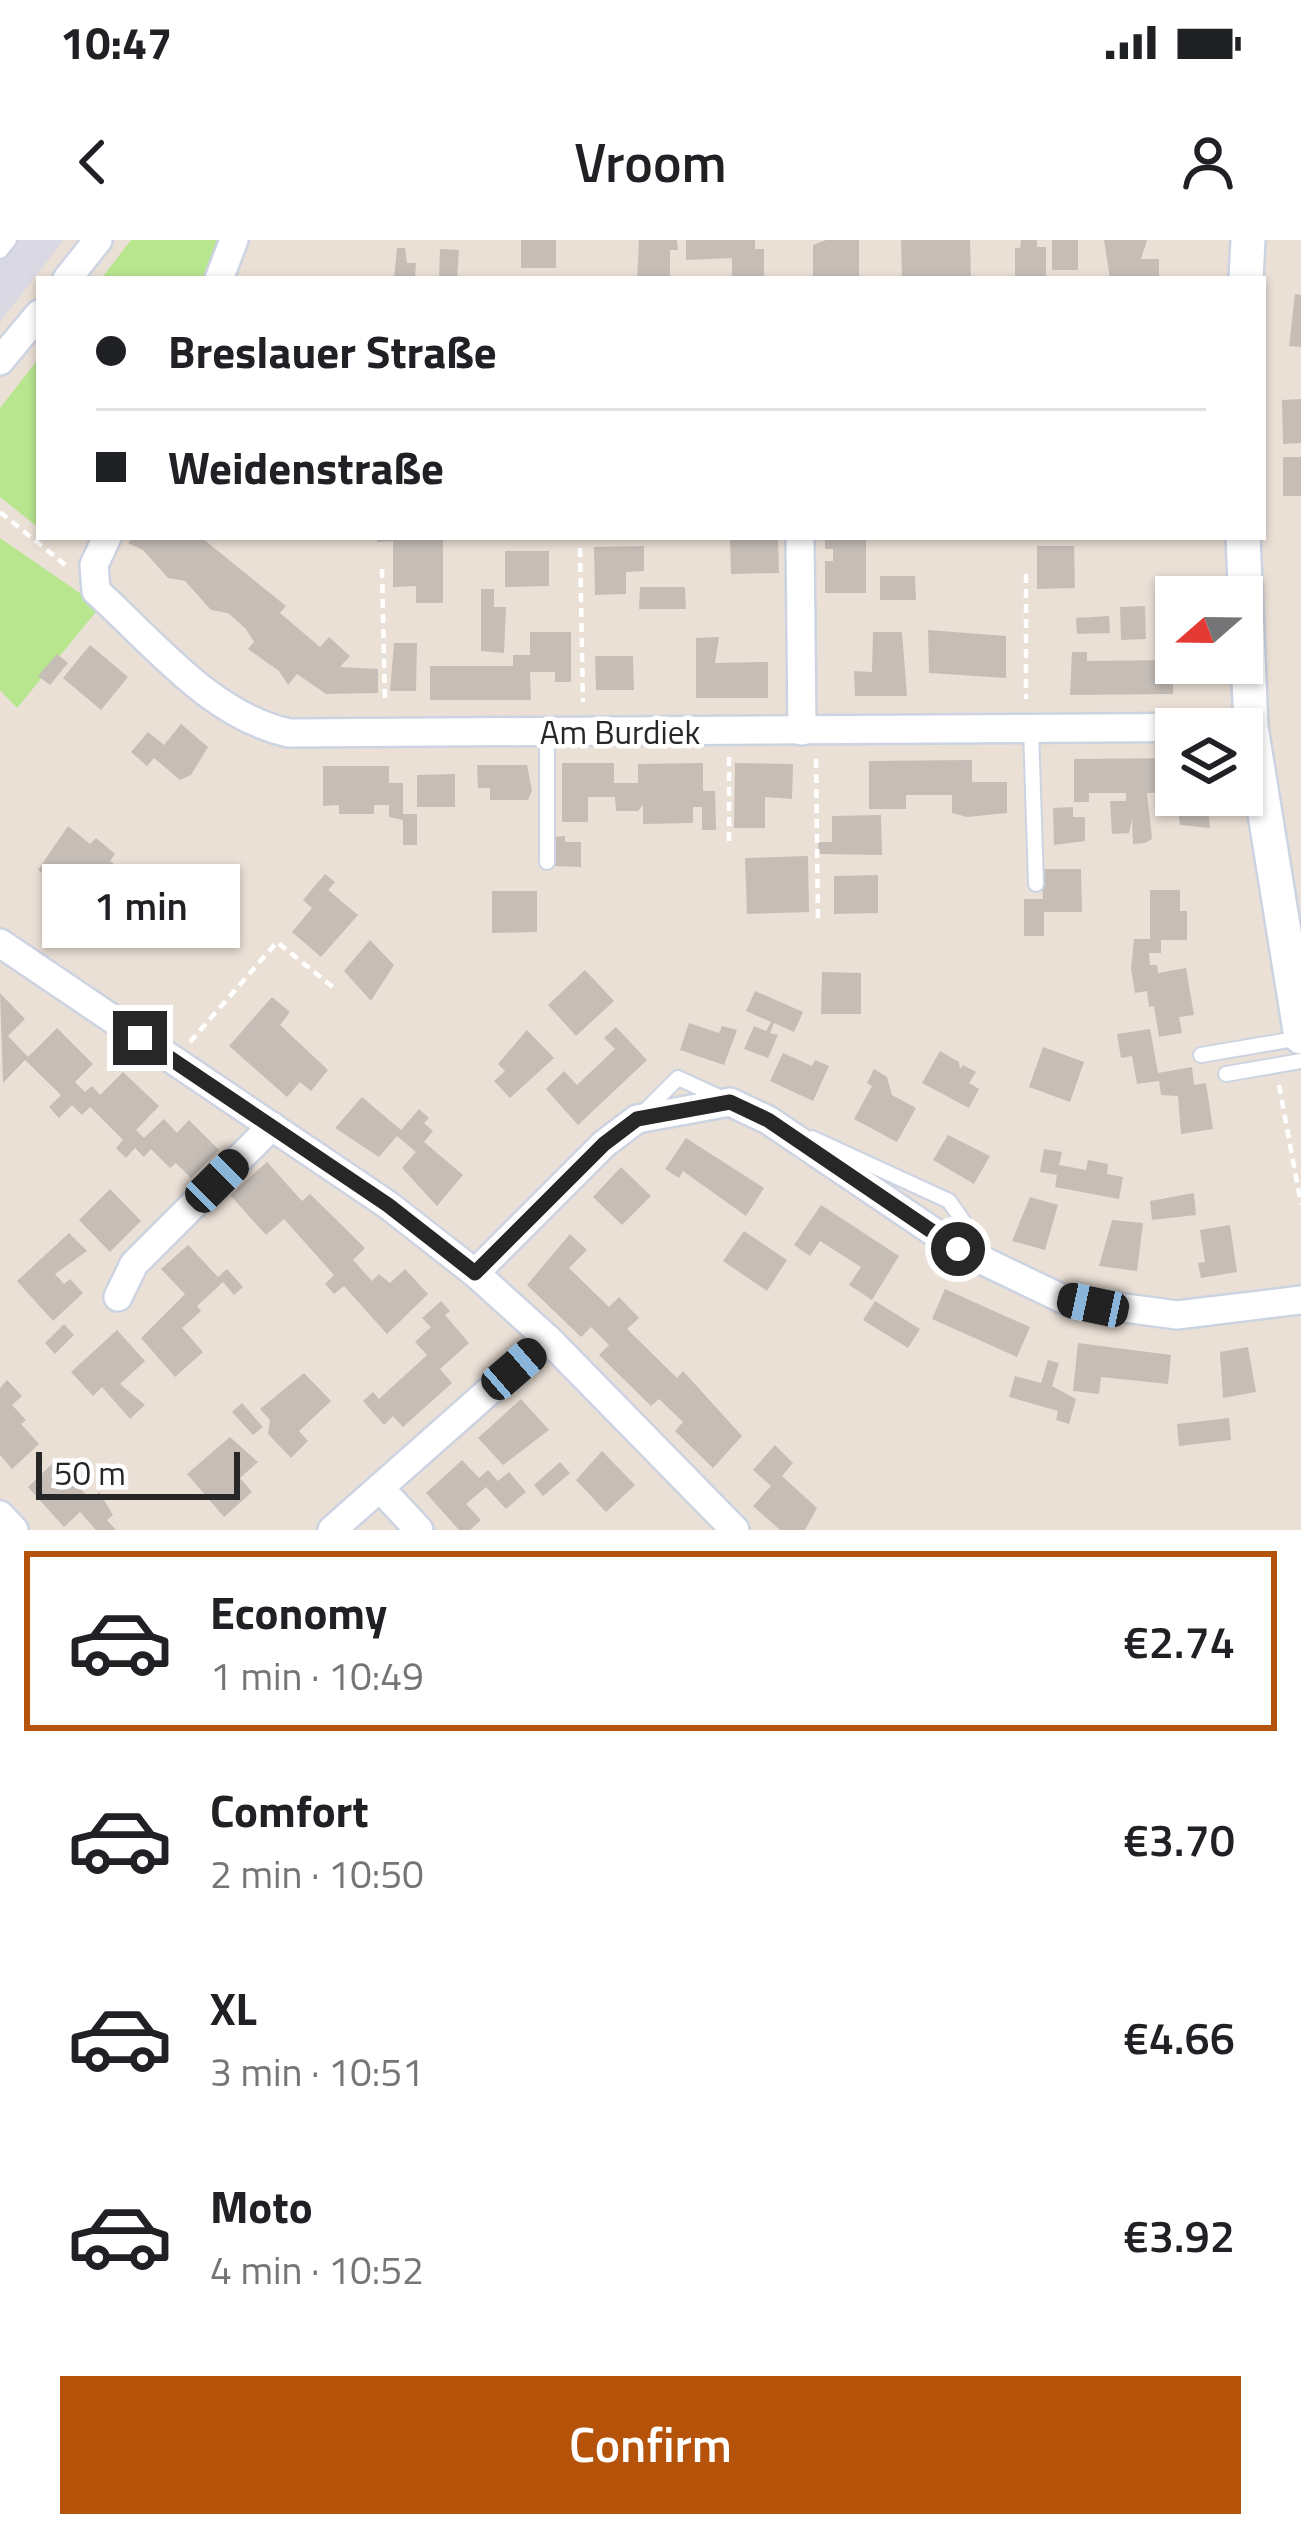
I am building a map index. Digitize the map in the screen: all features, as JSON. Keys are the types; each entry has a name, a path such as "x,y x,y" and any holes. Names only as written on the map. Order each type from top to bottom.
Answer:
{"street":[{"path":"69,276 98,240"},
{"path":"220,276 234,240"},
{"path":"1246,276 1248,240"},
{"path":"0,361 36,318"},
{"path":"96,591 94,565 105,540"},
{"path":"800,540 809,730"},
{"path":"1243,540 1249,708"},
{"name":"Am Burdiek","path":"96,591 219,703 253,725 289,733 1155,728"},
{"path":"1263,807 1301,1037"},
{"path":"0,943 388,1205 475,1273 548,1339 735,1530"},
{"path":"475,1273 604,1144 637,1119 730,1102 768,1120 958,1249 1031,1288 1120,1311 1177,1315 1301,1300"},
{"path":"118,1297 134,1264 272,1126"},
{"path":"332,1530 548,1339"},
{"path":"380,1488 419,1530"},
{"path":"0,1515 14,1530"}],"lane":[{"path":"0,251 9,240"},
{"path":"1029,729 1036,884"},
{"path":"547,732 547,862"},
{"path":"1201,1055 1301,1037"},
{"path":"1226,1073 1301,1060"}],"path":[{"path":"0,512 96,591"},
{"path":"580,548 583,732"},
{"path":"382,569 386,734"},
{"path":"1026,574 1029,729"},
{"path":"809,730 818,921"},
{"path":"728,731 729,842"},
{"path":"174,1060 277,942 334,988"}],"shaded area":[{"path":"0,240 64,240 0,322"}],"green space":[{"path":"131,240 231,240 215,276 103,276"},
{"path":"36,362 36,526 0,497 0,408"},
{"path":"0,538 100,607 17,708 0,690"}],"building":[{"path":"521,240 556,240 556,268 521,268"},
{"path":"639,240 677,240 678,250 670,250 670,276 637,276"},
{"path":"686,240 755,240 755,249 764,249 764,276 732,276 732,258 686,260"},
{"path":"859,240 859,276 813,276 813,245"},
{"path":"901,240 970,240 971,276 902,276"},
{"path":"1021,240 1037,240 1037,247 1046,247 1046,276 1015,276 1015,248 1020,248"},
{"path":"1052,240 1078,240 1078,270 1052,270"},
{"path":"1104,240 1147,240 1141,259 1159,259 1159,276 1110,276"},
{"path":"397,248 405,248 407,263 416,263 415,276 394,276"},
{"path":"440,249 459,250 457,276 439,276"},
{"path":"1295,294 1301,295 1301,347 1289,346"},
{"path":"1301,399 1301,443 1283,444 1282,400"},
{"path":"1283,457 1301,457 1301,496 1283,496"},
{"path":"204,540 286,606 280,613 320,647 329,637 350,656 340,667 378,669 378,693 326,694 297,674 288,685 279,671 248,649 254,642 228,613 211,610 185,581 168,578 143,550 128,543"},
{"path":"377,540 443,540 443,603 416,603 416,586 393,587 393,541"},
{"path":"730,540 778,540 779,573 731,574"},
{"path":"825,540 866,540 866,593 825,593 825,561 833,561 833,549 825,549"},
{"path":"644,546 644,571 626,572 626,594 595,595 594,547"},
{"path":"1037,546 1074,546 1075,588 1037,589"},
{"path":"505,551 549,551 549,586 505,587"},
{"path":"880,576 915,576 916,600 880,600"},
{"path":"640,587 685,587 686,609 639,609"},
{"path":"481,589 494,589 494,607 506,607 504,653 481,651"},
{"path":"1145,606 1146,639 1121,640 1120,607"},
{"path":"1109,616 1110,633 1077,634 1076,618"},
{"path":"928,630 1006,636 1006,678 929,673"},
{"path":"530,632 571,632 571,682 555,682 555,672 530,672 531,700 430,700 430,666 513,666 513,655 530,655"},
{"path":"873,632 902,632 907,696 855,696 854,671 872,672"},
{"path":"719,637 715,663 768,662 768,698 696,698 696,638"},
{"path":"394,643 417,643 416,691 390,691"},
{"path":"90,645 128,677 101,710 63,678"},
{"path":"1072,652 1087,652 1087,661 1155,660 1155,684 1173,684 1173,694 1070,695"},
{"path":"57,654 68,663 50,685 38,676"},
{"path":"595,656 633,656 634,690 596,690"},
{"path":"181,724 208,747 191,775 180,780 154,758 147,766 131,752 148,732 164,745"},
{"path":"1155,758 1155,793 1147,793 1152,839 1133,844 1132,819 1129,833 1112,834 1110,801 1126,801 1126,793 1089,793 1089,802 1074,802 1074,759"},
{"path":"972,760 972,782 1007,782 1007,813 967,817 952,813 952,795 906,795 906,809 869,809 869,761"},
{"path":"562,763 614,763 614,783 638,783 638,764 703,763 703,791 715,791 716,830 702,830 702,807 693,807 693,823 643,824 643,805 638,811 616,811 615,797 588,797 588,822 562,822"},
{"path":"735,763 793,764 792,799 765,797 765,828 734,828"},
{"path":"477,765 527,765 532,791 528,800 490,800 490,788 478,788"},
{"path":"323,766 389,766 389,783 403,783 403,814 417,814 417,845 403,845 403,820 389,817 389,805 374,805 374,814 339,814 339,805 323,806"},
{"path":"455,774 455,807 417,807 417,775"},
{"path":"1073,807 1073,817 1085,817 1085,841 1054,845 1053,808"},
{"path":"881,815 882,855 819,854 818,842 832,842 832,816"},
{"path":"1179,816 1209,816 1210,828 1180,825"},
{"path":"68,826 90,844 96,838 115,854 110,861 132,879 93,916 38,870"},
{"path":"565,836 565,842 581,842 581,867 553,866 553,837"},
{"path":"808,856 809,912 747,914 745,858"},
{"path":"1042,869 1081,869 1082,912 1044,912 1044,936 1024,936 1024,899 1043,899"},
{"path":"325,874 335,882 328,890 358,915 321,957 292,932 312,908 303,900"},
{"path":"878,875 878,913 834,914 834,876"},
{"path":"1150,890 1180,890 1180,911 1187,911 1187,940 1161,940 1161,953 1149,953 1150,965 1157,965 1158,973 1186,968 1194,1015 1179,1017 1182,1033 1159,1037 1154,1006 1149,1007 1147,991 1135,993 1131,969 1134,939 1150,939"},
{"path":"492,891 537,891 537,932 492,933"},
{"path":"370,940 394,965 371,1001 344,971"},
{"path":"585,970 614,1001 576,1036 548,1005"},
{"path":"822,972 861,973 861,1014 821,1014"},
{"path":"755,991 803,1012 794,1032 774,1023 770,1033 778,1035 768,1058 744,1049 754,1026 766,1031 771,1022 746,1011"},
{"path":"0,993 25,1019 8,1036 28,1057 57,1028 93,1064 75,1082 85,1092 92,1086 100,1095 123,1072 159,1106 136,1130 144,1138 164,1119 177,1133 189,1120 219,1150 191,1178 176,1163 170,1168 151,1149 144,1157 135,1148 126,1158 116,1148 123,1140 90,1107 82,1115 72,1105 59,1118 49,1107 61,1095 25,1060 3,1083"},
{"path":"272,997 290,1012 280,1025 328,1070 311,1091 300,1082 287,1097 229,1046"},
{"path":"689,1023 719,1033 722,1026 737,1030 724,1065 680,1050"},
{"path":"616,1027 647,1060 578,1125 546,1089 564,1071 577,1085 615,1049 604,1038"},
{"path":"1150,1029 1158,1073 1192,1067 1194,1085 1206,1083 1213,1129 1181,1134 1178,1096 1161,1095 1159,1081 1137,1084 1132,1056 1121,1058 1117,1034"},
{"path":"527,1030 554,1058 510,1098 494,1081 505,1071 498,1064"},
{"path":"1043,1047 1084,1062 1070,1102 1029,1087"},
{"path":"940,1051 959,1062 960,1069 963,1065 976,1072 969,1083 979,1089 969,1108 922,1083"},
{"path":"783,1053 812,1066 815,1060 829,1066 813,1101 770,1081"},
{"path":"874,1069 887,1077 892,1095 916,1108 897,1142 854,1119 872,1086 867,1083"},
{"path":"362,1097 401,1130 419,1109 429,1118 424,1123 433,1131 424,1142 463,1175 437,1206 402,1168 416,1152 397,1136 379,1157 335,1128"},
{"path":"948,1135 990,1156 974,1184 933,1160"},
{"path":"686,1138 764,1188 746,1216 683,1171 679,1178 665,1169"},
{"path":"1044,1149 1062,1152 1059,1165 1086,1170 1088,1160 1108,1164 1107,1174 1123,1177 1119,1199 1055,1187 1057,1175 1040,1172"},
{"path":"267,1162 302,1201 310,1194 365,1248 353,1260 372,1281 379,1274 390,1283 405,1269 428,1294 387,1334 344,1286 334,1294 325,1284 334,1275 284,1219 266,1235 230,1195"},
{"path":"621,1167 651,1196 622,1225 593,1197"},
{"path":"110,1189 141,1221 110,1252 79,1220"},
{"path":"1194,1193 1196,1215 1152,1220 1150,1201"},
{"path":"1030,1197 1058,1205 1045,1250 1012,1241"},
{"path":"821,1205 899,1256 872,1300 849,1285 861,1267 820,1241 810,1256 794,1245"},
{"path":"1112,1220 1143,1223 1137,1271 1099,1266"},
{"path":"1230,1225 1237,1272 1201,1278 1198,1263 1205,1262 1200,1230"},
{"path":"744,1231 787,1260 767,1291 723,1261"},
{"path":"69,1233 87,1251 55,1274 64,1284 70,1279 83,1293 53,1321 17,1281"},
{"path":"570,1234 587,1250 569,1268 609,1307 619,1297 639,1318 627,1329 677,1378 683,1371 742,1436 713,1468 675,1431 683,1422 659,1399 651,1406 599,1355 609,1345 591,1327 581,1337 527,1285"},
{"path":"188,1245 218,1277 227,1269 243,1287 234,1295 223,1282 197,1306 201,1311 182,1328 203,1352 175,1377 141,1338 185,1294 161,1269"},
{"path":"945,1289 1030,1327 1017,1357 932,1319"},
{"path":"441,1301 450,1311 445,1315 469,1343 440,1369 452,1383 403,1427 393,1416 384,1425 363,1401 373,1392 379,1399 427,1355 415,1342 431,1327 422,1318"},
{"path":"875,1301 920,1329 908,1348 863,1320"},
{"path":"64,1324 74,1335 55,1354 45,1343"},
{"path":"117,1330 145,1361 120,1384 145,1405 130,1419 102,1387 93,1396 71,1372"},
{"path":"1078,1343 1171,1355 1168,1384 1101,1377 1099,1394 1073,1391"},
{"path":"1248,1347 1256,1392 1223,1398 1220,1352"},
{"path":"1048,1360 1059,1363 1052,1386 1076,1399 1069,1424 1056,1420 1058,1411 1009,1397 1015,1376 1041,1383"},
{"path":"304,1373 331,1401 299,1431 308,1441 291,1458 268,1434 270,1420 260,1409"},
{"path":"7,1380 22,1396 12,1405 26,1420 21,1424 39,1444 12,1469 0,1455 0,1388"},
{"path":"521,1399 549,1430 503,1465 478,1438"},
{"path":"242,1403 263,1427 253,1435 232,1412"},
{"path":"1229,1418 1231,1440 1179,1446 1177,1424"},
{"path":"230,1437 258,1462 240,1478 252,1492 224,1517 187,1474"},
{"path":"775,1445 793,1463 782,1476 817,1508 805,1530 780,1530 753,1506 771,1486 753,1470"},
{"path":"602,1451 635,1485 606,1512 576,1480"},
{"path":"462,1460 479,1478 488,1470 498,1481 509,1472 526,1492 506,1509 486,1487 466,1504 481,1520 470,1530 459,1530 426,1493"},
{"path":"55,1461 91,1500 99,1492 113,1515 107,1520 116,1530 96,1530 80,1512 64,1527 28,1487"},
{"path":"560,1462 570,1473 543,1496 534,1485"}],"route":[{"path":"140,1038 388,1205 475,1273 604,1144 637,1119 730,1102 768,1120 958,1249"}]}
